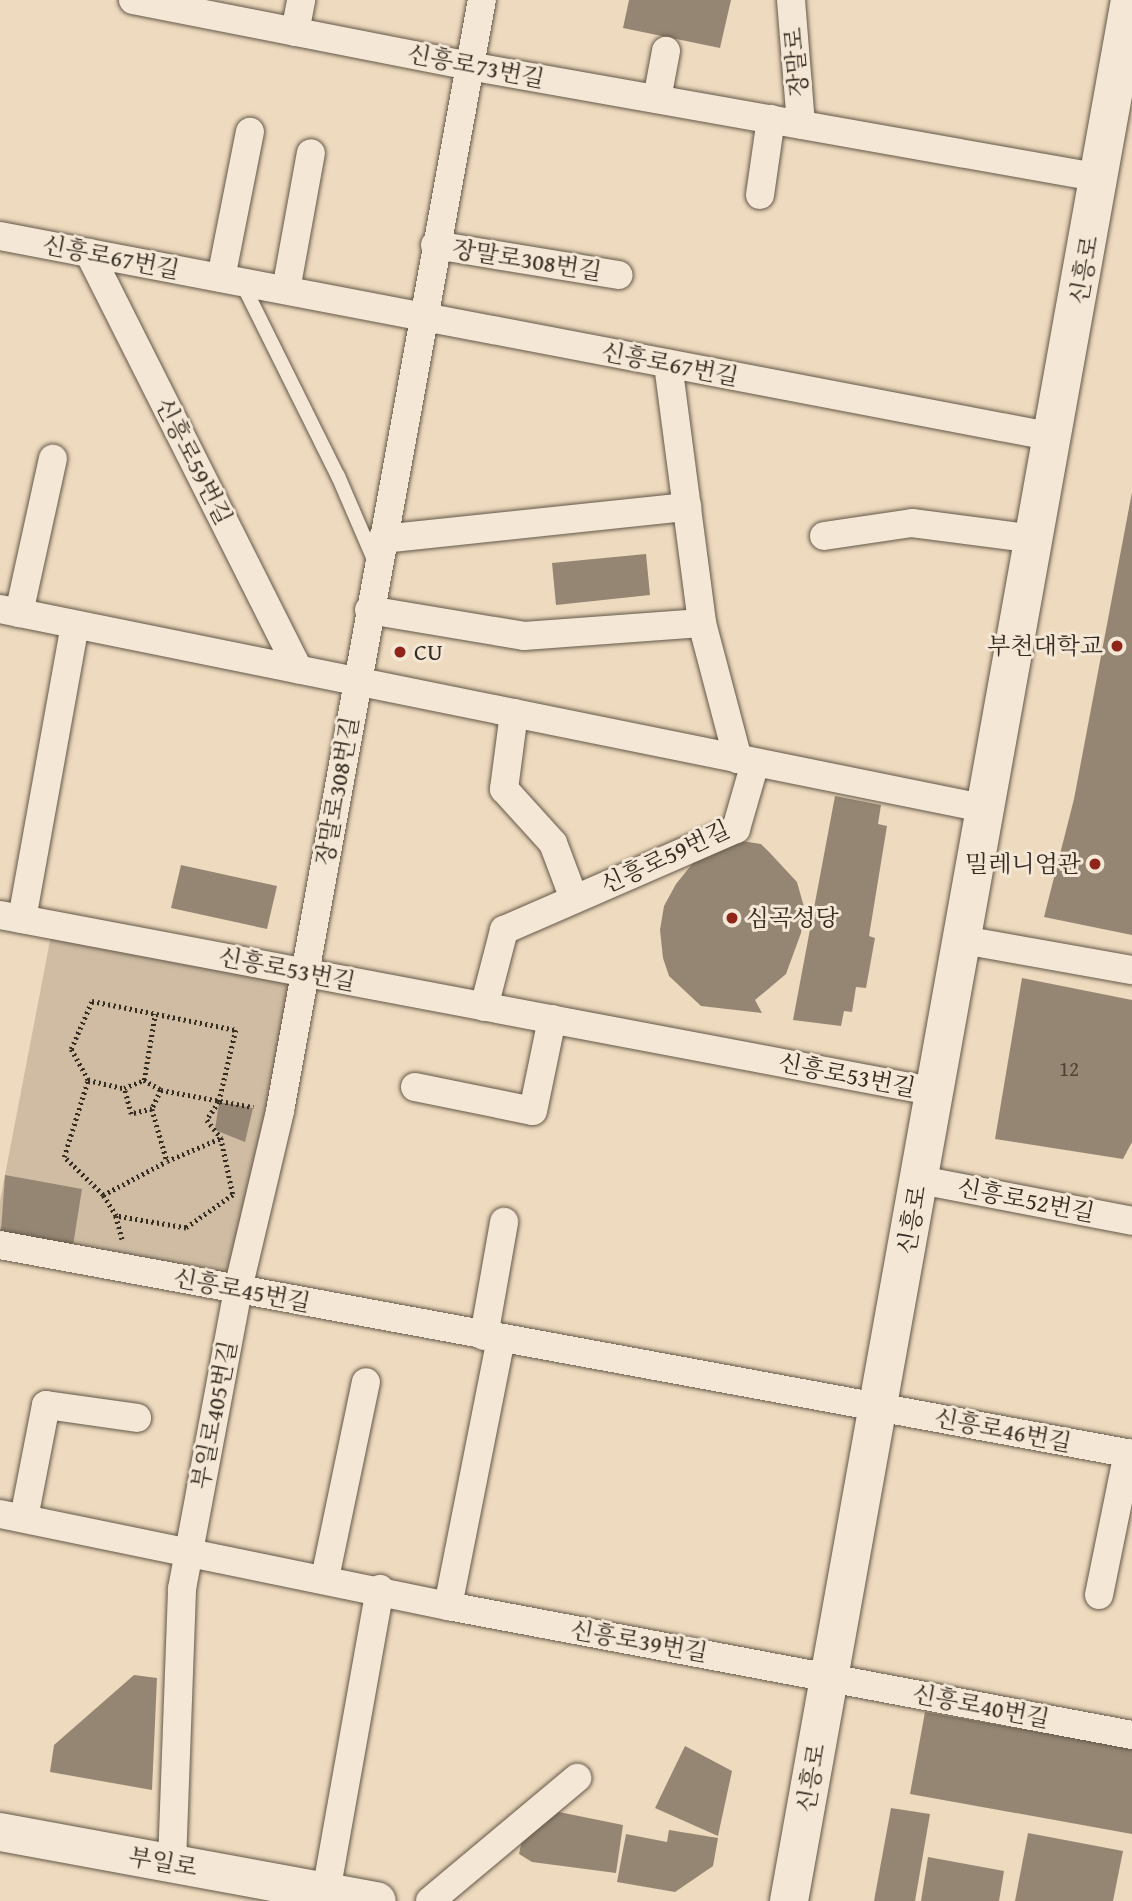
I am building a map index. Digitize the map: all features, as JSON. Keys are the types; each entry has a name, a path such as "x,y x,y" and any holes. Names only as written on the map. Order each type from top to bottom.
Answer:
{"street":[{"name":"신흥로73번길","path":"133,0 469,66 1101,178"},
{"path":"295,32 301,0"},
{"name":"장말로308번길","path":"304,973 422,316 482,0"},
{"name":"장말로","path":"790,0 801,125"},
{"name":"신흥로","path":"789,1901 1101,178 1130,0"},
{"path":"657,99 666,51"},
{"path":"760,195 771,120"},
{"path":"232,280 250,132"},
{"path":"286,290 311,153"},
{"name":"신흥로67번길","path":"0,236 1054,438"},
{"name":"장말로308번길","path":"435,245 619,275"},
{"name":"신흥로59번길","path":"89,253 298,669"},
{"path":"668,364 702,622 746,761"},
{"path":"53,459 10,611 987,809"},
{"path":"382,539 687,507"},
{"path":"824,536 912,523 1036,539"},
{"path":"369,610 524,636 702,622"},
{"name":"신흥로53번길","path":"75,625 11,917 936,1092"},
{"name":"신흥로59번길","path":"514,713 504,789 553,844 574,899"},
{"name":"신흥로59번길","path":"484,1007 505,930 736,829 746,761"},
{"path":"963,940 1132,970"},
{"name":"부일로405번길","path":"172,1863 182,1589 238,1289 280,1111 304,973"},
{"path":"415,1087 533,1111 552,1019"},
{"name":"신흥로52번길","path":"920,1180 1132,1221"},
{"path":"448,1606 493,1338 504,1222"},
{"name":"신흥로45번길","path":"0,1245 493,1338 879,1406"},
{"path":"325,1578 366,1382"},
{"name":"신흥로39번길","path":"137,1418 46,1405 12,1516 189,1549 448,1606 830,1676"},
{"name":"신흥로46번길","path":"879,1406 1130,1453 1099,1595"},
{"path":"326,1892 380,1589"},
{"name":"신흥로40번길","path":"830,1676 1132,1735"},
{"path":"430,1901 577,1778"},
{"name":"부일로","path":"0,1832 377,1901"}],"lane":[{"path":"232,280 338,476 377,567"}],"path":[{"path":"92,1001 236,1030 219,1102 207,1120 221,1138 233,1195 186,1228 116,1216 103,1195 64,1157 88,1080 71,1049 92,1001"},
{"path":"144,1080 155,1014"},
{"path":"88,1080 124,1088 144,1080"},
{"path":"144,1080 161,1090 219,1102"},
{"path":"124,1088 131,1114 152,1109"},
{"path":"161,1090 152,1109 167,1161"},
{"path":"103,1195 167,1161 221,1138"}],"shaded area":[{"path":"53,925 304,973 238,1289 0,1245 0,1201"}],"building":[{"path":"629,0 731,0 720,48 623,28"},
{"name":"부천대학교","path":"1132,492 1132,935 1044,917 1074,799"},
{"path":"646,554 650,595 556,605 552,563"},
{"path":"835,796 881,805 878,824 887,826 869,936 875,938 866,988 856,987 852,1012 844,1011 841,1026 793,1020"},
{"name":"심곡성당","path":"742,841 761,844 770,853 797,882 804,907 801,933 786,974 755,1000 762,1013 701,1006 669,976 663,958 660,930 664,906 676,884 693,863"},
{"path":"181,865 277,886 267,929 171,908"},
{"path":"1022,978 1132,1000 1132,1142 1123,1159 995,1139"},
{"path":"219,1102 253,1108 245,1142 215,1130"},
{"path":"5,1175 82,1189 71,1258 0,1245"},
{"path":"134,1675 157,1678 152,1790 50,1772 54,1745"},
{"path":"925,1712 1132,1748 1132,1834 910,1794"},
{"path":"685,1746 732,1771 718,1836 655,1808"},
{"path":"891,1808 930,1814 915,1901 874,1901"},
{"path":"559,1812 623,1825 616,1873 532,1862 519,1854 522,1840"},
{"path":"669,1830 718,1838 713,1866 675,1892 617,1882 626,1834 667,1842"},
{"path":"1028,1833 1123,1851 1113,1901 1015,1901"},
{"path":"928,1857 1004,1871 999,1901 921,1901"}],"place":[{"name":"부천대학교","path":"1117,646"},
{"name":"CU","path":"400,652"},
{"name":"밀레니엄관","path":"1095,864"},
{"name":"심곡성당","path":"732,918"}]}
